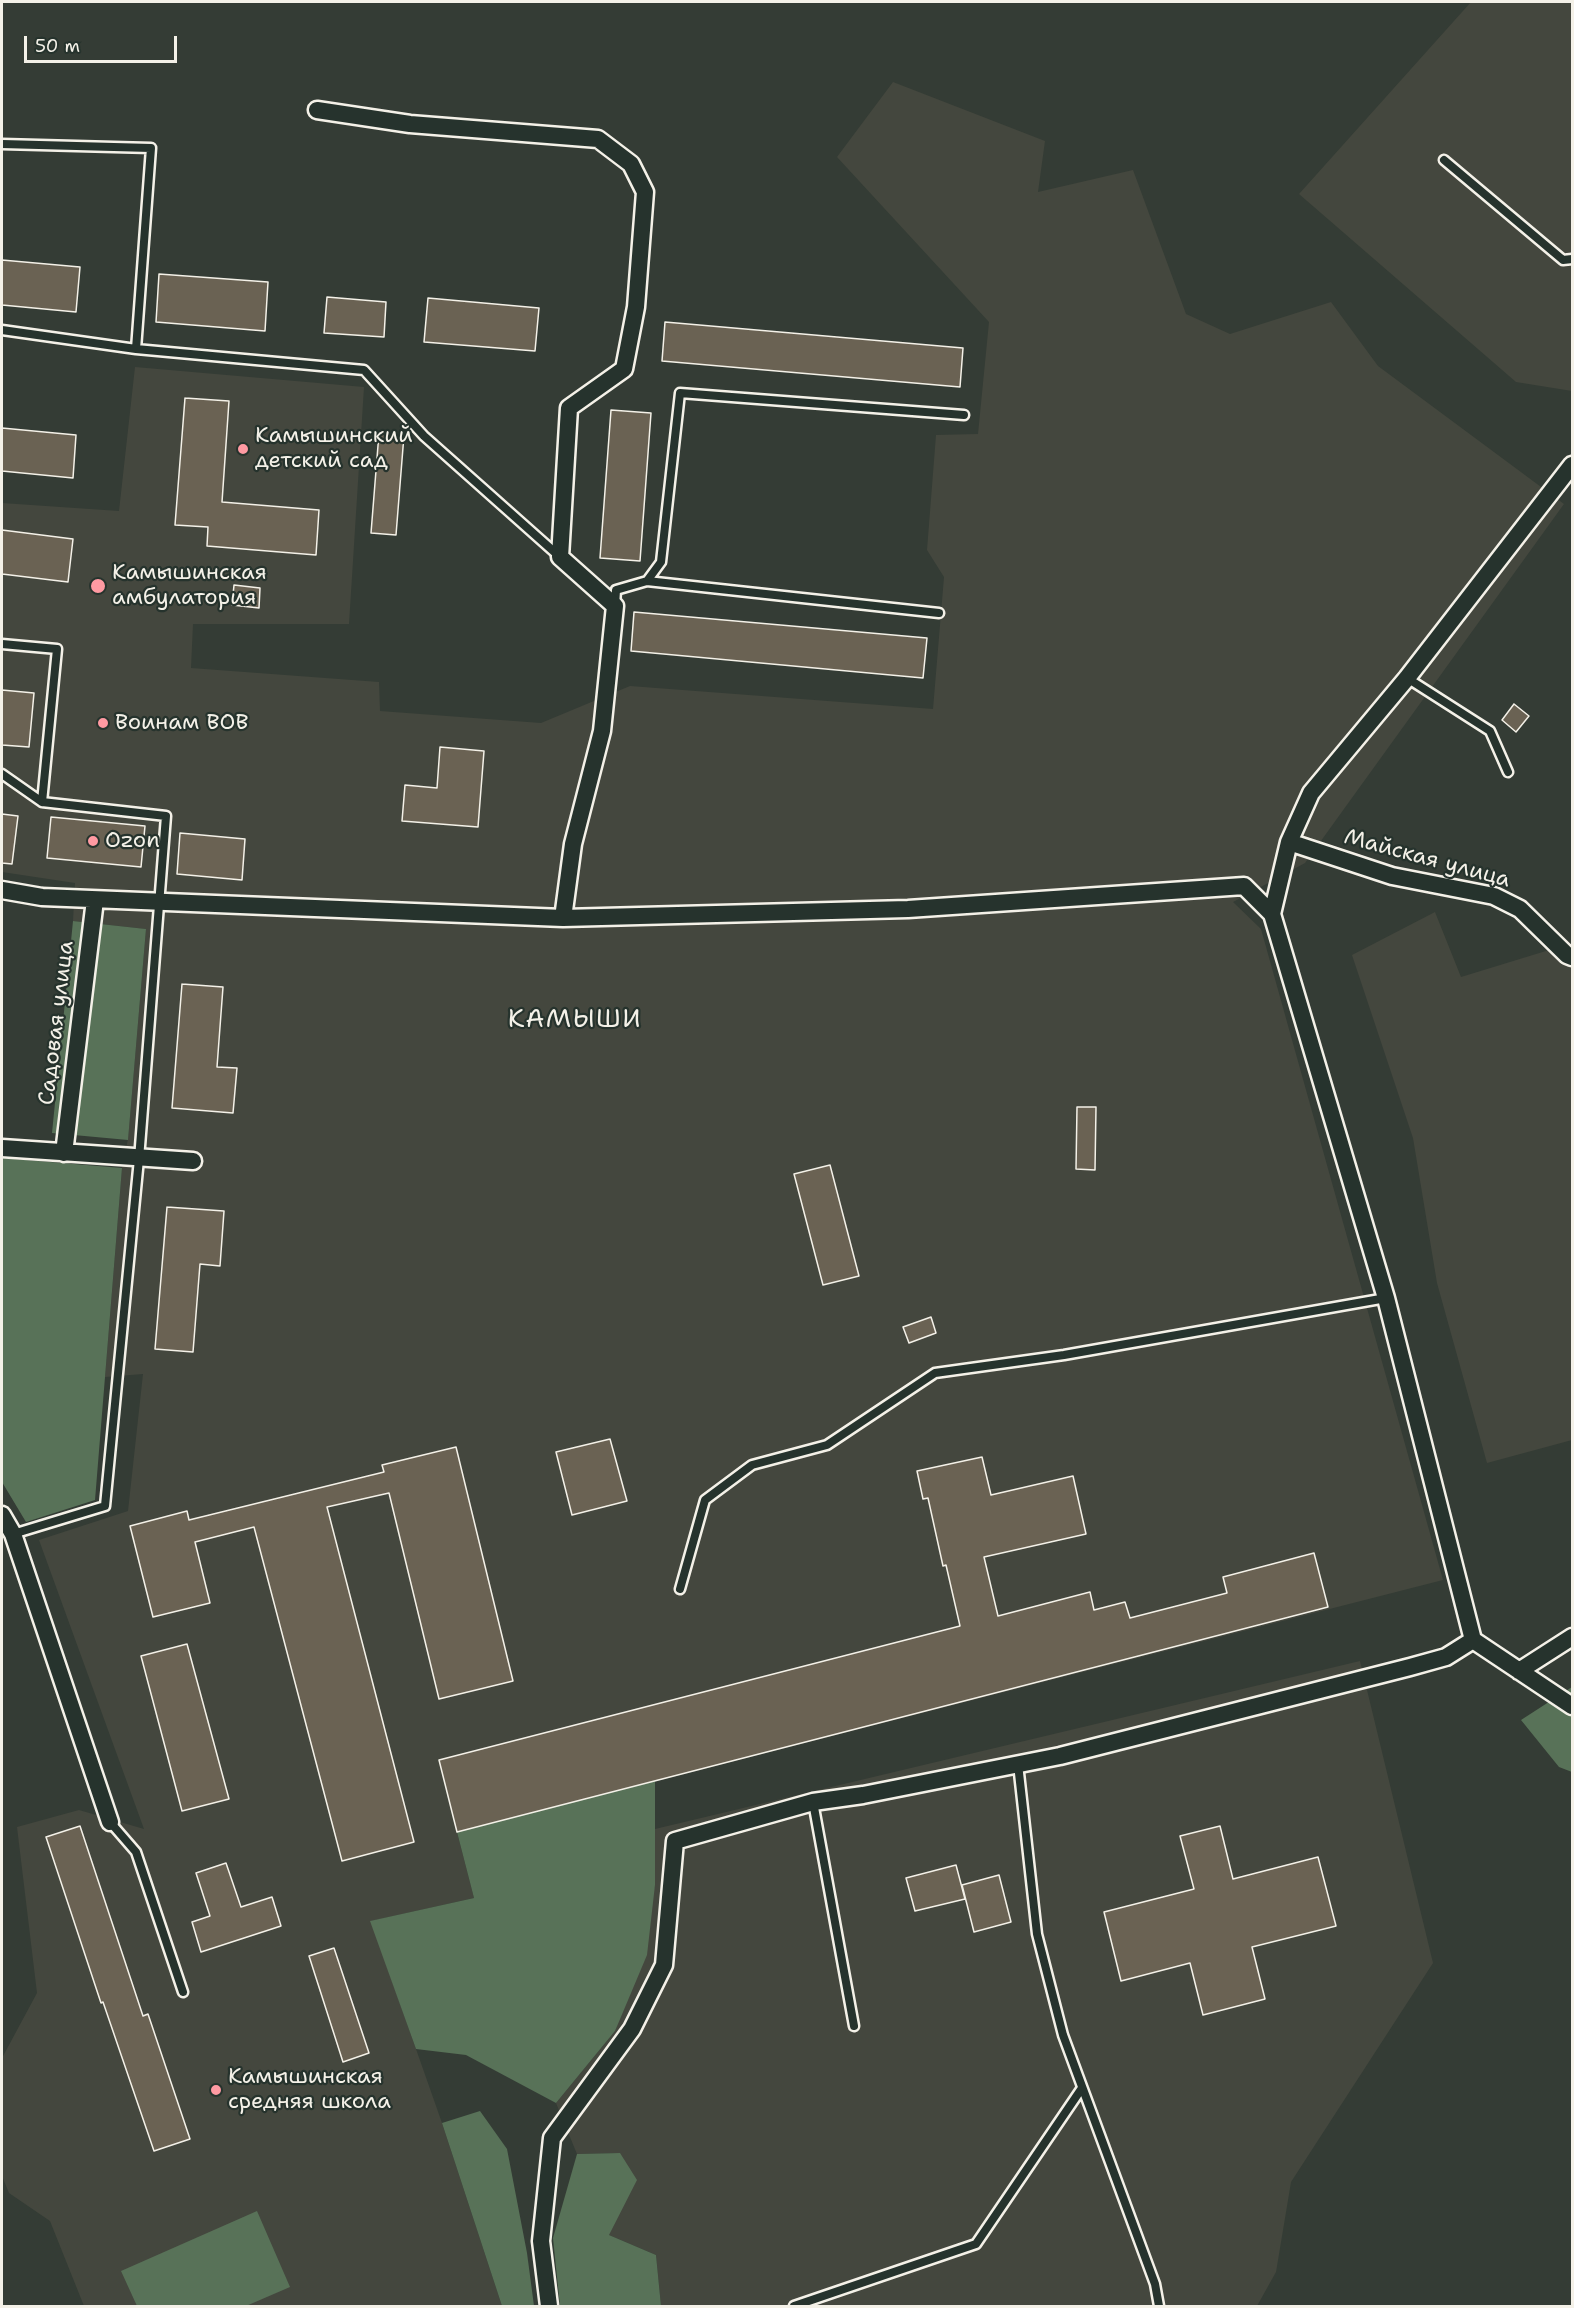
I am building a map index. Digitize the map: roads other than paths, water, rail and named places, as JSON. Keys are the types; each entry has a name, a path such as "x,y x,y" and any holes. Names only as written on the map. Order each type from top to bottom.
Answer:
{"street":[{"path":"317,110 410,124 598,139 631,164 645,192 632,327 624,369 570,408 560,557 615,606 602,731 573,844 563,918"},
{"path":"1272,914 1289,842 1311,793 1407,678 1572,465"},
{"name":"Майская улица","path":"1289,842 1392,876 1494,896 1520,909 1567,955 1572,957"},
{"path":"2,890 42,897 95,900 563,918 908,909 1244,886 1272,914 1386,1298 1473,1640 1572,1706"},
{"name":"Садовая улица","path":"64,1153 95,900"},
{"path":"2,1148 193,1161"},
{"path":"2,1515 13,1534 110,1822"},
{"path":"1519,1671 1572,1637"},
{"path":"549,2307 541,2241 552,2138 632,2029 664,1965 675,1841 813,1802 863,1795 1060,1756 1446,1657 1473,1640"}],"lane":[{"path":"2,144 151,148 136,349"},
{"path":"1444,160 1563,260 1572,259"},
{"path":"2,330 136,349 364,370 424,436 560,557"},
{"path":"647,581 661,562 680,393 964,416"},
{"path":"615,606 616,590 647,581 939,613"},
{"path":"2,644 57,648 42,802"},
{"path":"1407,678 1490,731 1508,772"},
{"path":"2,774 42,802 166,816 139,1159 105,1506 13,1534"},
{"path":"680,1589 705,1500 752,1465 827,1445 935,1372 1064,1355 1386,1298"},
{"path":"1018,1764 1037,1934 1063,2035 1155,2284 1159,2307"},
{"path":"813,1802 854,2026"},
{"path":"110,1822 136,1852 183,1992"},
{"path":"794,2307 976,2244 1082,2088"}],"place":[{"name":"Камышинский детский сад","path":"243,449"},
{"name":"Камышинская амбулатория","path":"98,586"},
{"name":"Воинам ВОВ","path":"103,723"},
{"name":"Ozon","path":"93,841"},
{"name":"Камышинская средняя школа","path":"216,2090"}],"district":[{"name":"КАМЫШИ","path":"575,1020"}]}
